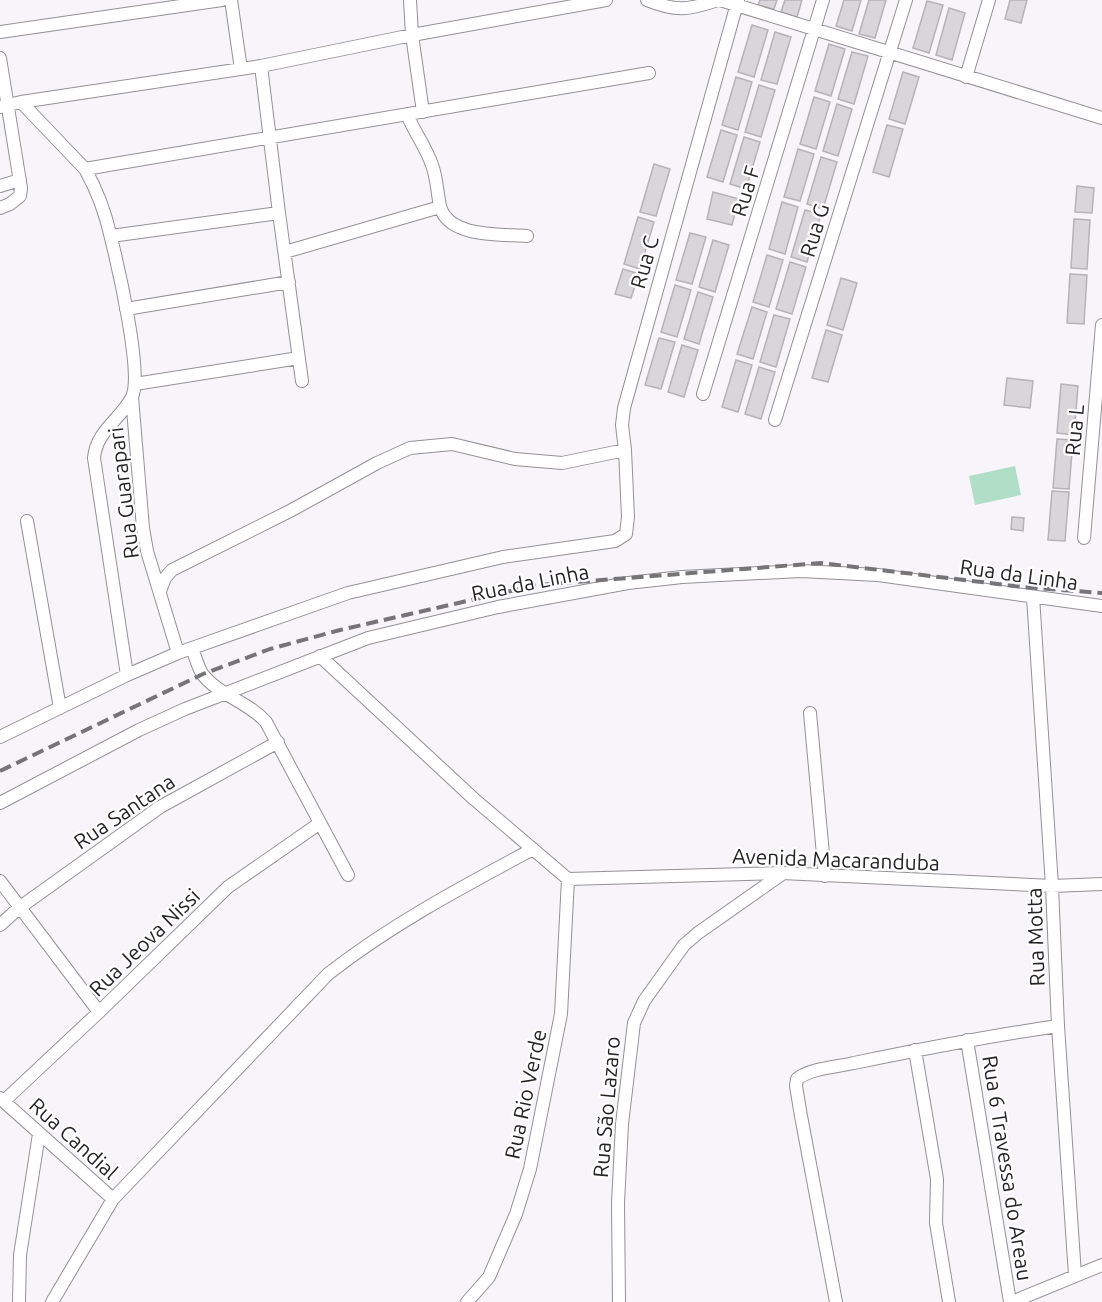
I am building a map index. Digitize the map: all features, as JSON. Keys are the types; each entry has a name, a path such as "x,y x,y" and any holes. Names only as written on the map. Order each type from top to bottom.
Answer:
{"street":[{"path":"0,32 222,0"},
{"path":"231,0 241,69"},
{"path":"410,0 411,34 423,112"},
{"path":"4,106 261,66 411,34 606,0"},
{"path":"647,0 666,8 688,9 719,0 737,2 815,29 1102,118"},
{"name":"Rua F","path":"703,394 823,0"},
{"name":"Rua G","path":"775,420 906,0"},
{"path":"966,76 989,0"},
{"name":"Rua C","path":"192,648 365,588 503,557 615,540 626,534 628,517 626,450 622,424 624,408 737,2"},
{"path":"0,58 4,106 20,180 20,196 0,208"},
{"path":"261,66 303,381"},
{"path":"85,169 649,73"},
{"path":"21,102 85,169 111,236 126,309 135,384 132,397 100,436 94,450 94,458 127,675"},
{"path":"407,114 432,165 437,181 440,207 444,216 455,226 476,232 527,236"},
{"path":"0,186 20,180"},
{"path":"285,252 440,207"},
{"path":"111,236 279,213"},
{"path":"126,309 289,282"},
{"name":"Rua L","path":"1084,538 1102,325"},
{"path":"135,384 299,358"},
{"name":"Rua Guarapari","path":"132,397 145,538 150,562 178,653"},
{"path":"160,591 165,578 172,570 410,448 452,444 515,459 562,463 626,450"},
{"path":"27,521 60,708"},
{"name":"Rua da Linha","path":"0,802 139,730 224,693 368,638 498,607 628,583 682,576 801,570 878,575 1102,606"},
{"name":"Rua Motta","path":"1033,597 1075,1275"},
{"path":"0,737 127,675 192,648 202,674 224,693 257,712 266,722 348,875"},
{"path":"320,656 474,799 568,879"},
{"path":"810,713 825,876"},
{"name":"Rua Santana","path":"0,925 20,908 160,807 278,742"},
{"name":"Rua Jeova Nissi","path":"2,1099 99,1012 228,887 320,823"},
{"path":"113,1199 328,974 362,947 408,918 533,849"},
{"name":"Avenida Macaranduba","path":"568,879 782,873 1052,886 1102,884"},
{"name":"Rua São Lazaro","path":"619,1302 618,1203 622,1124 634,1023 644,1001 684,945 782,873"},
{"name":"Rua Rio Verde","path":"467,1302 489,1277 516,1214 530,1169 561,1014 568,879"},
{"path":"0,881 99,1012"},
{"path":"836,1302 801,1116 797,1079 818,1071 915,1050 1058,1026"},
{"name":"Rua 6 Travessa do Areau","path":"967,1040 1011,1302"},
{"path":"915,1050 937,1179 936,1223 949,1302"},
{"name":"Rua Candial","path":"2,1099 113,1199 52,1302"},
{"path":"19,1302 20,1255 39,1134"},
{"path":"1011,1302 1102,1265"}],"green space":[{"path":"1015,466 1021,495 975,505 969,476"}],"building":[{"path":"760,0 777,0 774,9 758,5"},
{"path":"785,0 802,0 797,17 781,12"},
{"path":"844,0 861,0 852,31 836,26"},
{"path":"869,0 886,0 875,38 859,34"},
{"path":"1010,0 1027,0 1021,23 1005,19"},
{"path":"927,1 943,5 929,53 913,48"},
{"path":"949,8 965,13 952,60 936,55"},
{"path":"752,25 768,30 754,77 738,72"},
{"path":"775,32 791,37 777,84 761,80"},
{"path":"829,44 845,49 831,96 815,91"},
{"path":"852,52 868,56 854,104 838,99"},
{"path":"903,72 919,77 905,124 889,119"},
{"path":"736,77 752,82 738,130 722,125"},
{"path":"759,85 775,90 761,137 745,132"},
{"path":"814,97 830,102 816,149 800,144"},
{"path":"837,104 852,109 838,156 823,151"},
{"path":"887,125 903,129 889,177 873,172"},
{"path":"721,130 737,135 723,182 707,177"},
{"path":"744,137 760,142 746,189 730,184"},
{"path":"798,149 814,154 800,201 784,197"},
{"path":"821,157 837,162 823,209 807,204"},
{"path":"654,164 670,169 656,216 640,212"},
{"path":"1077,186 1094,188 1092,213 1075,212"},
{"path":"713,192 739,199 732,225 707,219"},
{"path":"782,202 798,207 785,254 769,249"},
{"path":"805,210 821,214 807,262 791,257"},
{"path":"638,217 654,222 640,269 624,264"},
{"path":"1074,219 1090,220 1087,269 1071,268"},
{"path":"690,233 706,237 692,284 676,280"},
{"path":"713,240 729,245 715,292 699,287"},
{"path":"767,255 783,260 769,307 753,302"},
{"path":"790,262 806,267 792,314 776,309"},
{"path":"623,269 639,274 631,298 615,294"},
{"path":"1070,274 1087,275 1084,324 1067,323"},
{"path":"841,278 857,283 843,330 827,325"},
{"path":"675,285 691,290 677,337 661,332"},
{"path":"698,292 713,297 699,344 684,339"},
{"path":"752,307 767,312 753,359 737,354"},
{"path":"774,315 790,319 776,367 760,362"},
{"path":"826,330 842,335 828,382 812,378"},
{"path":"659,338 675,342 661,389 645,385"},
{"path":"682,345 698,350 684,397 668,392"},
{"path":"736,360 752,365 738,412 722,407"},
{"path":"759,367 775,372 761,419 745,414"},
{"path":"1007,378 1033,381 1030,408 1004,405"},
{"path":"1061,384 1078,386 1074,435 1057,433"},
{"path":"1057,439 1073,440 1069,489 1053,488"},
{"path":"1052,491 1069,492 1065,541 1048,540"},
{"path":"1012,517 1024,518 1023,531 1011,529"}],"railway":[{"path":"0,771 203,674 270,649 340,630 537,585 821,563 1023,587 1102,593"}]}
